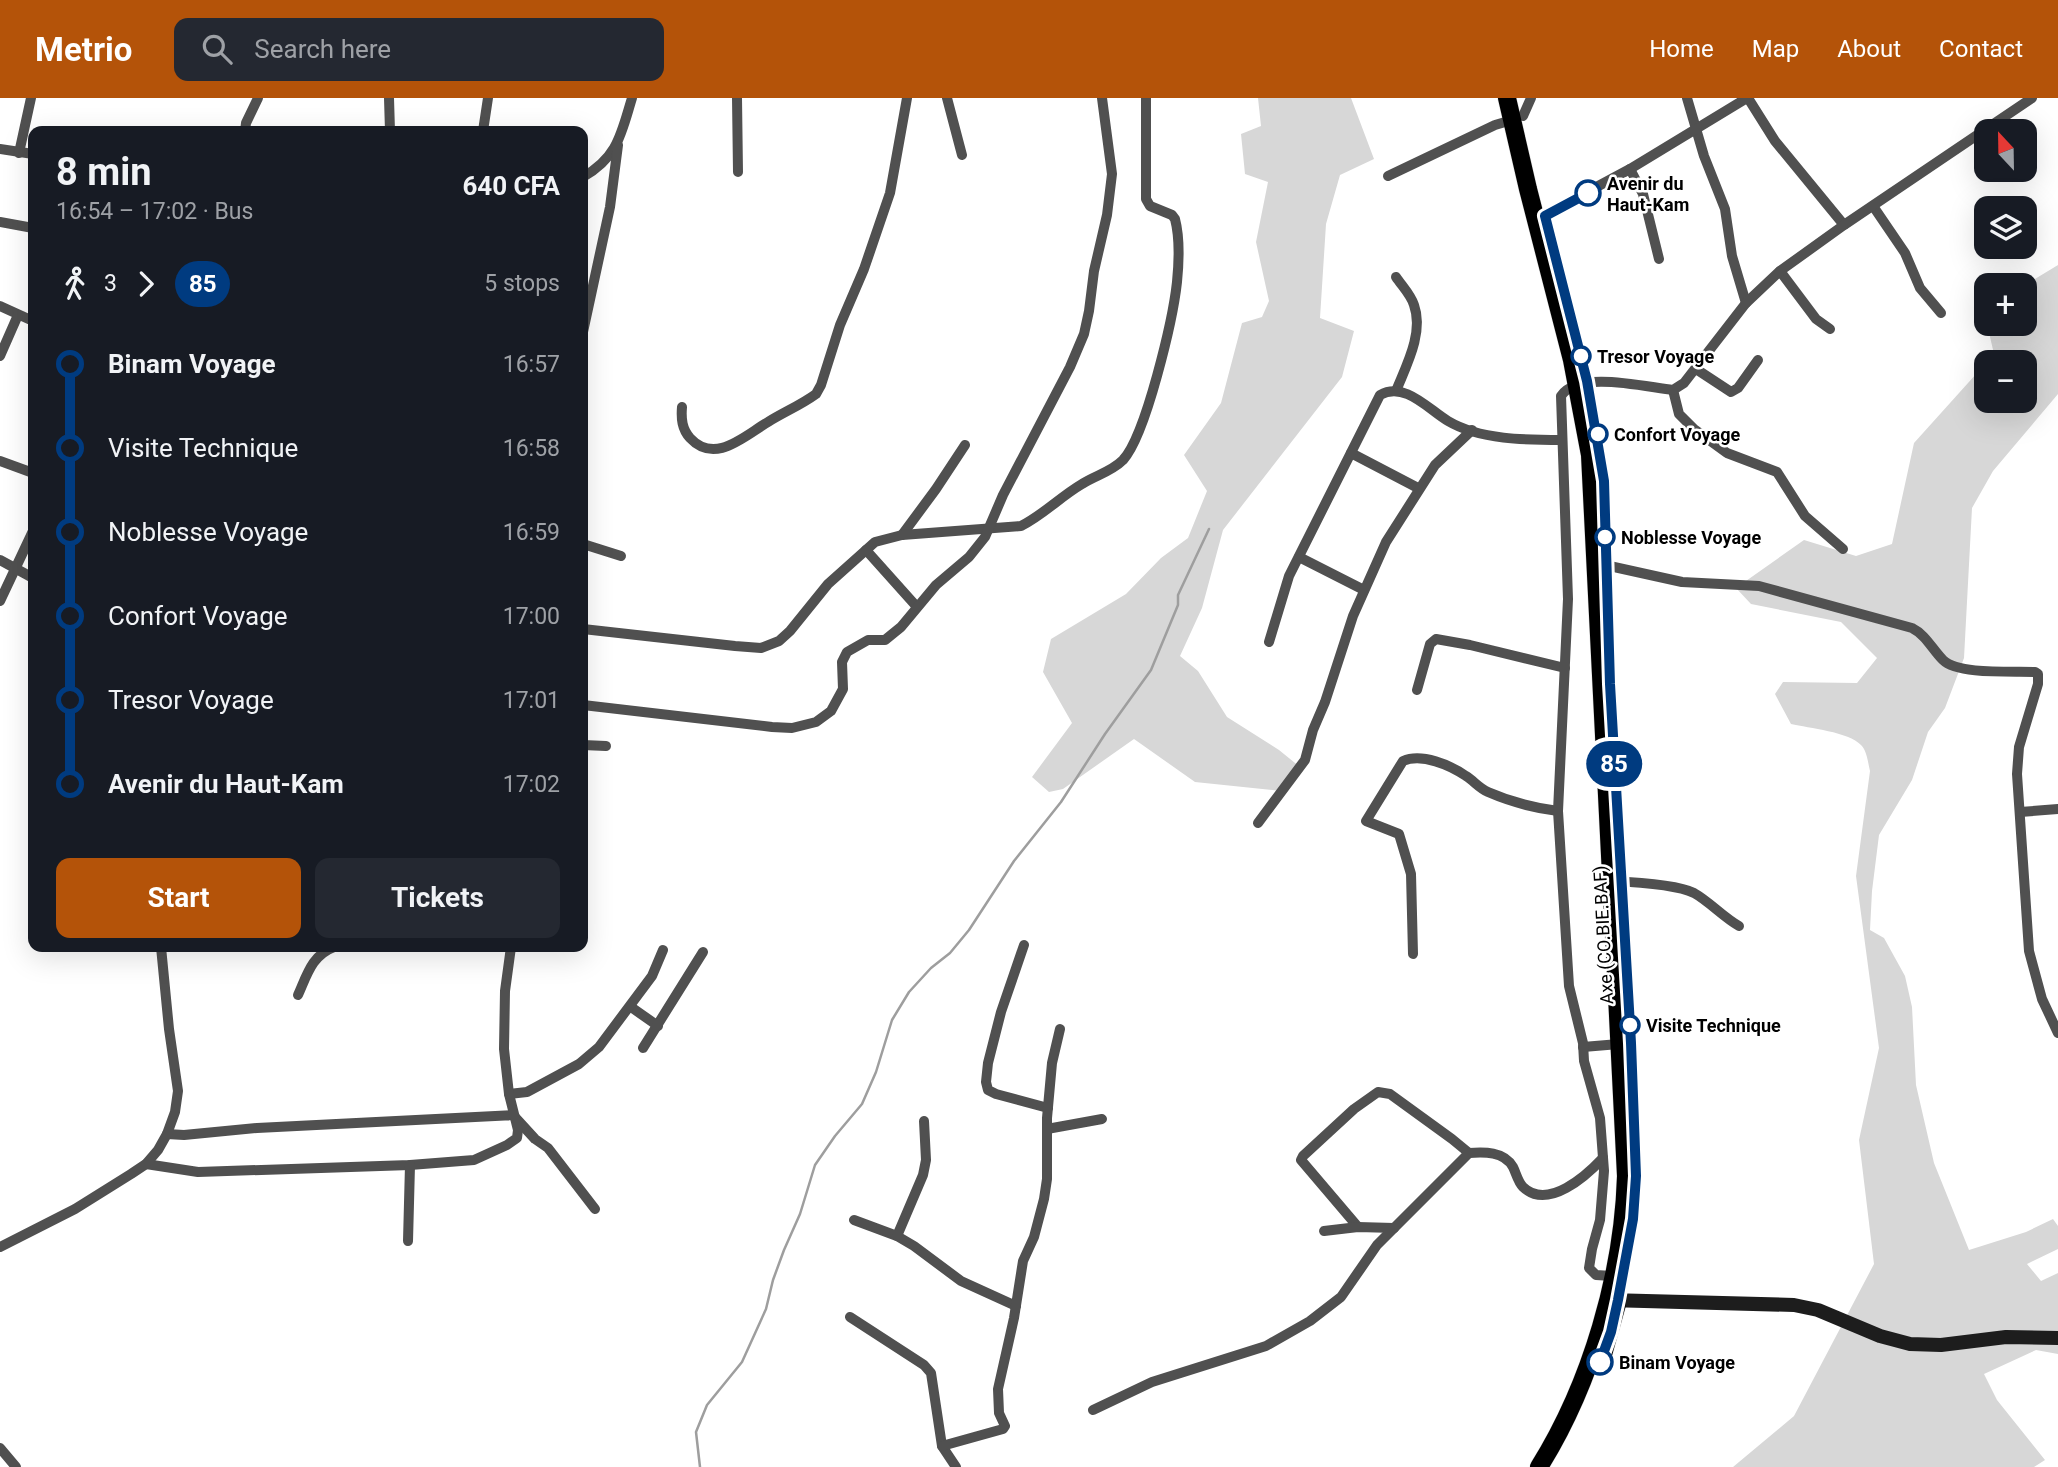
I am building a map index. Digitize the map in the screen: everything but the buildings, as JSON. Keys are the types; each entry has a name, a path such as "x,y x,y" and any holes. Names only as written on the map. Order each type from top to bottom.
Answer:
{"highway":[{"path":"1507,98 1518,118"},
{"path":"1518,118 1519,98"},
{"name":"Axe (CO.BIE.BAF)","path":"1518,118 1540,218 1582,382 1600,523 1612,815 1635,1195 1612,1300"},
{"name":"Axe (CO.BIE.BAF)","path":"1612,1300 1612,1276 1623,1218 1626,1175 1626,1044"},
{"path":"1539,1467 1578,1393 1612,1300"},
{"path":"1549,1467 1598,1367 1611,1332 1612,1300"}],"street":[{"path":"19,153 32,98"},
{"path":"246,126 258,98"},
{"path":"389,98 390,126"},
{"path":"484,126 488,98"},
{"path":"588,309 610,207 618,145 632,98"},
{"path":"737,98 738,172"},
{"path":"682,407 681,419 686,433 702,447 713,450 733,445 816,394 890,193 907,98"},
{"path":"947,98 962,155"},
{"path":"588,706 792,728 816,722 831,711 843,689 842,662 847,652 868,640 885,640 901,627 936,585 975,551 985,537 1084,334 1094,271 1107,215 1112,174 1102,98"},
{"path":"588,630 761,648 779,640 790,631 828,584 876,542 902,535 1021,526 1038,517 1083,483 1110,471 1124,458 1146,410 1166,338 1177,283 1175,219 1150,206 1146,199 1146,98"},
{"path":"1388,176 1495,125 1518,118 1531,98"},
{"path":"1687,98 1696,131 1725,209 1732,256 1746,303"},
{"path":"1540,218 1696,131 1748,98 1780,147 1844,225"},
{"path":"1612,1276 1596,1275 1589,1268 1602,1205 1603,1158 1600,1118 1584,1061 1569,986 1558,811 1568,599 1561,396 1568,388 1582,382 1673,390 1684,383 1696,369 1746,303 1780,271 2032,98"},
{"path":"588,174 596,170 618,145"},
{"path":"0,149 28,154"},
{"path":"1630,169 1643,194 1659,259"},
{"path":"1873,206 1905,253 1920,288 1941,313"},
{"path":"0,222 28,227"},
{"path":"1780,271 1816,318 1830,330"},
{"path":"1396,277 1414,304 1417,316 1416,334 1396,391"},
{"path":"0,306 28,319"},
{"path":"0,356 18,315"},
{"path":"1696,369 1731,392 1738,387 1758,360"},
{"path":"1673,390 1679,414 1694,429 1738,458 1777,472 1805,516 1843,549"},
{"path":"1269,642 1279,604 1298,557 1380,395 1396,391 1420,401 1447,420 1472,430 1511,438 1562,440"},
{"path":"1258,823 1305,760 1312,730 1325,702 1353,616 1386,542 1418,488 1446,453 1472,430"},
{"path":"902,535 965,445"},
{"path":"1351,453 1418,488"},
{"path":"0,461 28,471"},
{"path":"0,601 28,542"},
{"path":"588,546 621,556"},
{"path":"866,550 917,607"},
{"path":"1298,557 1364,590"},
{"path":"0,561 28,575"},
{"path":"1601,565 1682,582 1759,586 1913,628 1922,634 1942,659 1955,666 2035,672 2039,677 2038,684 2017,758 2020,813 2029,951 2042,999 2058,1033"},
{"path":"1417,690 1430,644 1436,639 1566,668"},
{"path":"588,746 606,746"},
{"path":"1413,954 1411,874 1399,834 1366,821 1403,761 1412,758 1436,762 1468,776 1488,792 1522,805 1558,811"},
{"path":"2020,813 2058,809"},
{"path":"1616,881 1689,891 1739,926"},
{"path":"1024,945 1001,1012 986,1082 988,1090 996,1094 1048,1108"},
{"path":"509,1094 527,1092 579,1064 599,1047 652,976 663,950"},
{"path":"0,1247 75,1209 146,1164 167,1134 175,1112 178,1091 161,952"},
{"path":"298,995 315,959 322,952"},
{"path":"146,1164 198,1172 281,1167 410,1165 474,1160 507,1146 517,1138 518,1130 509,1094 504,1049 505,991 510,952"},
{"path":"643,1048 703,952"},
{"path":"631,1007 658,1026"},
{"path":"942,1446 1003,1429 1005,1426 999,1413 998,1389 1023,1261 1034,1237 1045,1199 1048,1108 1052,1063 1060,1029"},
{"path":"1583,1047 1626,1044"},
{"path":"1358,1227 1301,1160 1362,1102 1378,1092 1390,1094 1469,1153"},
{"path":"167,1134 513,1115"},
{"path":"513,1115 535,1139 548,1148 595,1209"},
{"path":"1047,1129 1102,1119"},
{"path":"897,1236 923,1175 926,1160 924,1121"},
{"path":"1093,1410 1152,1382 1266,1346 1310,1321 1340,1297 1367,1258 1469,1153 1485,1152 1505,1157 1523,1186 1545,1195 1576,1182 1603,1158"},
{"path":"408,1241 410,1165"},
{"path":"1602,1205 1623,1218"},
{"path":"854,1220 897,1236 961,1281 1016,1306"},
{"path":"1324,1231 1353,1230 1358,1227 1394,1228"},
{"path":"1612,1300 1794,1305 1818,1310 1892,1340 1925,1345 2006,1337 2058,1338"},
{"path":"850,1317 924,1365 931,1373 942,1446 956,1467"},
{"path":"0,1448 16,1467"}],"shaded area":[{"path":"1258,98 1351,98 1374,159 1340,175 1326,224 1320,318 1354,331 1342,377 1223,530 1202,608 1180,656 1198,671 1227,717 1279,750 1300,767 1281,791 1195,782 1134,739 1063,789 1049,792 1032,777 1072,723 1043,672 1051,639 1126,594 1161,558 1188,538 1207,491 1184,455 1221,403 1242,323 1262,317 1269,301 1256,242 1268,182 1245,174 1241,134 1261,126"},
{"path":"2058,265 2058,394 1993,471 1972,508 1964,658 1945,708 1928,732 1912,780 1879,835 1870,930 1884,938 1905,976 1912,1007 1916,1085 1934,1163 1969,1250 2026,1232 2053,1219 2058,1226 2058,1249 2027,1264 2041,1281 2058,1273 2058,1354 2036,1350 1984,1374 1997,1400 2045,1460 2034,1467 1733,1467 1794,1416 1874,1264 1859,1140 1879,1048 1856,876 1870,771 1865,750 1848,737 1791,724 1775,694 1783,682 1857,683 1877,658 1841,622 1751,604 1736,588 1804,540 1856,556 1892,544 1914,443 1974,376 1974,413 2037,413 2037,350 1993,350 1990,336 2037,336 2037,278"}],"waterway":[{"path":"700,1467 696,1432 707,1405 742,1362 766,1309 773,1280 800,1214 815,1165 862,1104 876,1072 892,1020 909,992 931,968 950,953 969,930 1014,861 1061,802 1151,670 1178,605 1178,595 1209,529"}],"bus line":[{"name":"85","path":"1588,193 1545,216 1587,381 1604,481 1616,816 1631,1043 1636,1176 1633,1219 1611,1332 1600,1362"}],"place":[{"name":"Avenir du Haut-Kam","path":"1588,193"},
{"name":"Tresor Voyage","path":"1581,356"},
{"name":"Confort Voyage","path":"1598,434"},
{"name":"Noblesse Voyage","path":"1605,537"},
{"name":"Visite Technique","path":"1630,1025"},
{"name":"Binam Voyage","path":"1600,1362"}]}
